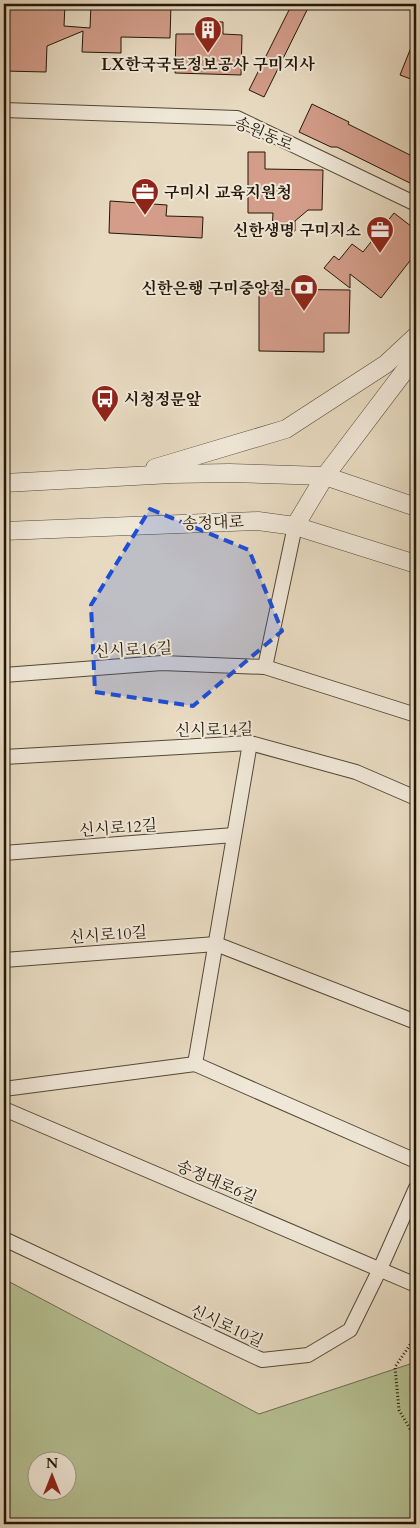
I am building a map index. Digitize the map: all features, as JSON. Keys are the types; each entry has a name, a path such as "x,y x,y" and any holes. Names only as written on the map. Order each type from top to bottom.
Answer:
{"street":[{"name":"송원동로","path":"4,110 237,118 416,204"},
{"path":"131,476 286,429 386,364 416,336"},
{"path":"265,667 295,526 325,476 416,356"},
{"path":"4,483 229,473 325,476 416,508"},
{"name":"송정대로","path":"4,531 258,521 295,526 416,564"},
{"name":"신시로16길","path":"4,675 162,663 265,667 416,715"},
{"path":"195,1064 250,743"},
{"name":"신시로14길","path":"4,757 250,743 356,772 416,798"},
{"name":"신시로12길","path":"4,853 234,836"},
{"name":"신시로10길","path":"4,960 216,944 416,1022"},
{"path":"4,1089 195,1064 416,1161"},
{"name":"송정대로6길","path":"4,1109 416,1285"},
{"name":"신시로10길","path":"4,1239 262,1360 308,1355 350,1330 416,1188"}],"path":[{"path":"416,1336 395,1367 399,1410 416,1439"}],"highlighted area":[{"path":"150,509 249,550 282,631 193,706 95,692 91,605"}],"green space":[{"path":"4,1279 259,1414 416,1362 416,1524 4,1524"}],"building":[{"path":"4,4 65,4 64,26 90,28 91,4 171,4 170,38 121,37 121,53 82,52 83,31 47,46 46,72 4,71"},
{"path":"292,4 310,4 264,97 249,90"},
{"name":"LX한국국토정보공사 구미지사","path":"199,21 223,22 223,34 242,35 241,75 175,73 176,34 199,34"},
{"path":"416,35 416,81 400,75"},
{"path":"312,104 416,158 416,186 337,147 331,147 299,132"},
{"path":"248,152 265,152 265,169 323,170 322,210 308,210 295,221 295,231 272,231 273,213 248,213"},
{"name":"구미시 교육지원청","path":"110,201 167,205 166,216 203,217 202,238 109,233"},
{"name":"신한생명 구미지소","path":"394,213 416,230 416,253 381,298 350,274 350,288 324,268 334,256 339,260 352,244 363,252"},
{"name":"신한은행 구미중앙점","path":"259,289 350,290 349,333 324,333 324,352 259,351"}],"place":[{"name":"LX한국국토정보공사 구미지사","path":"208,54"},
{"name":"구미시 교육지원청","path":"145,216"},
{"name":"신한생명 구미지소","path":"380,254"},
{"name":"신한은행 구미중앙점","path":"304,312"},
{"name":"시청정문앞","path":"105,423"}]}
